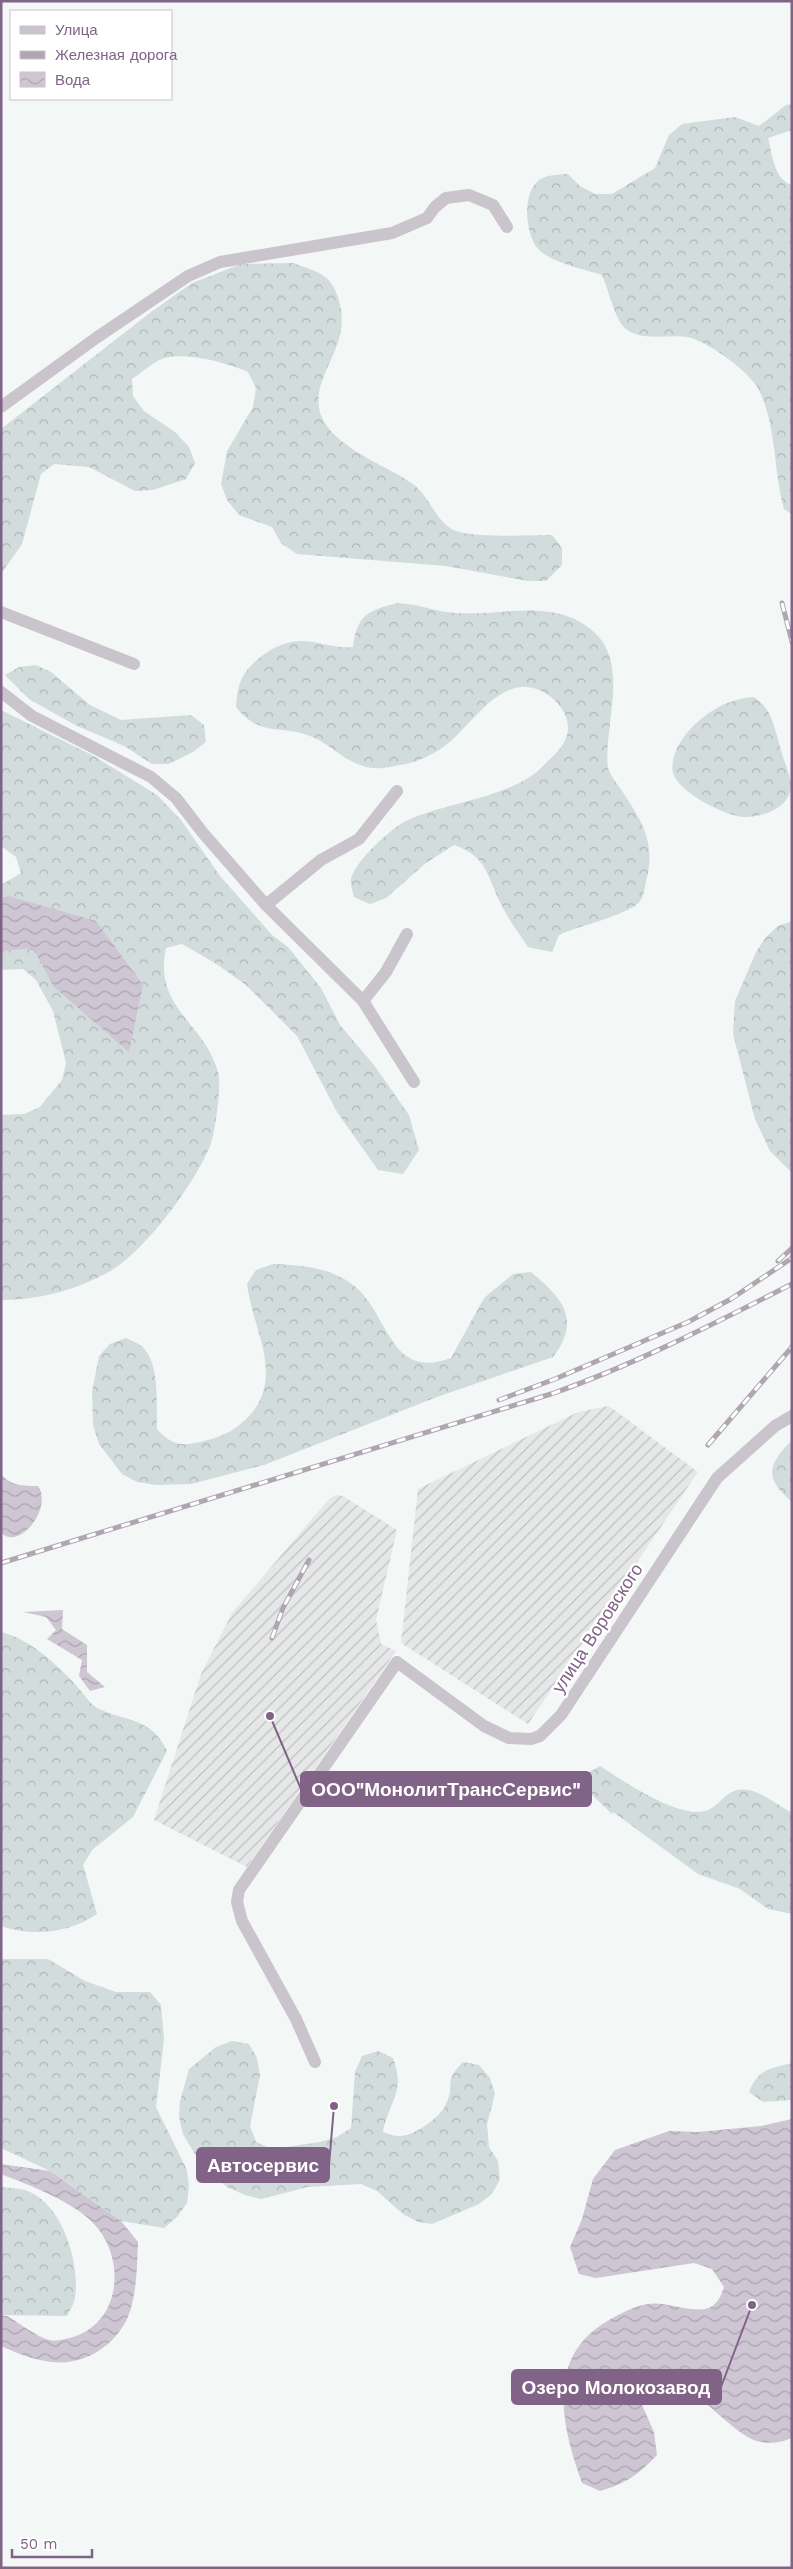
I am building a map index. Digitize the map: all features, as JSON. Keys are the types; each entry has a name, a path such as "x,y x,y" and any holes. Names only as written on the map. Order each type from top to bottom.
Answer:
{"street":[{"path":"1,407 96,338 188,276 220,262 392,234 427,218 446,198 469,194 493,205 506,227"},
{"path":"1,612 134,664"},
{"path":"1,692 32,716 151,777 176,798 266,904 363,1001 414,1082"},
{"path":"266,904 321,860 359,839 397,791"},
{"path":"363,1001 386,972 408,934"},
{"name":"улица Воровского","path":"315,2062 296,2019 242,1921 237,1902 239,1890 397,1662 498,1734 520,1740 540,1736 561,1715 717,1478 768,1432 792,1416"}],"shaded area":[{"path":"609,1406 698,1472 528,1724 401,1643 418,1489 578,1412"},
{"path":"336,1495 343,1496 397,1530 376,1620 381,1644 396,1651 247,1867 154,1820 201,1674 232,1613 329,1499"}],"green space":[{"path":"792,104 792,130 768,138 775,165 781,178 792,185 792,514 784,509 769,419 765,404 754,383 738,366 706,344 687,337 652,337 628,331 616,315 602,275 568,265 551,258 538,249 528,226 527,207 532,190 536,183 543,178 568,174 580,186 595,194 612,194 655,168 669,135 682,124 735,117 759,126 786,105"},
{"path":"293,263 324,276 333,287 340,305 342,320 340,334 319,395 319,407 323,420 332,432 358,453 413,484 450,528 469,534 483,535 552,535 562,548 562,565 546,581 527,581 446,566 297,554 281,543 272,527 239,515 227,500 221,484 227,451 253,407 256,388 248,372 205,359 182,356 162,359 132,379 133,396 144,411 175,432 189,447 195,463 186,479 153,490 135,491 89,467 54,464 41,474 22,544 1,574 1,429 151,312 192,283 241,264"},
{"path":"397,603 456,613 546,612 564,615 580,622 595,633 605,647 611,662 613,680 607,752 608,768 637,815 649,846 649,868 643,896 636,905 616,915 559,935 552,952 528,947 510,921 480,861 465,850 454,845 426,863 386,898 370,904 354,897 351,879 359,863 375,845 393,830 408,820 424,814 480,798 516,785 531,776 560,749 566,739 568,728 564,712 553,698 546,693 529,687 511,689 492,700 453,739 435,753 407,764 386,768 372,768 342,756 310,736 262,727 245,717 236,707 238,689 243,677 255,661 269,651 285,644 300,641 338,647 353,647 357,628 365,616 378,609"},
{"path":"36,665 51,672 90,705 121,720 191,715 204,725 206,742 193,752 169,764 152,764 124,746 75,725 29,699 5,675 19,667"},
{"path":"754,697 764,706 771,717 791,786 786,800 774,810 752,817 745,817 726,813 693,795 677,780 672,768 675,752 693,726 716,708 744,698"},
{"path":"1,710 94,756 157,795 181,820 220,876 272,935 288,947 321,988 340,1025 374,1065 409,1115 419,1150 403,1174 378,1170 337,1112 297,1036 246,985 215,963 182,944 166,948 164,969 167,986 173,1001 203,1040 212,1055 218,1072 219,1088 214,1131 203,1162 181,1197 153,1233 138,1249 109,1272 84,1284 57,1293 15,1300 1,1300 1,1115 24,1114 40,1107 62,1080 66,1063 53,1011 36,980 23,969 1,970 1,885 21,873 16,857 1,846"},
{"path":"792,921 792,1173 770,1151 755,1119 733,1034 735,1001 756,952 766,937 778,926"},
{"path":"273,1264 314,1268 335,1274 353,1285 375,1311 392,1341 402,1352 414,1360 430,1363 451,1358 484,1298 513,1274 531,1272 552,1291 565,1310 567,1320 566,1331 562,1344 553,1357 437,1397 264,1465 191,1484 156,1485 137,1482 122,1474 99,1444 93,1425 92,1392 99,1356 110,1344 126,1338 138,1344 147,1352 156,1384 157,1429 169,1440 186,1444 226,1434 236,1428 250,1415 260,1400 265,1384 264,1351 247,1284 256,1270"},
{"path":"792,1440 792,1502 776,1485 772,1471 778,1457"},
{"path":"1,1632 22,1640 50,1660 99,1709 138,1722 154,1732 167,1751 133,1817 92,1850 83,1865 97,1914 63,1929 38,1932 1,1926"},
{"path":"600,1766 651,1797 680,1809 693,1812 705,1811 727,1795 743,1790 760,1794 792,1813 792,1914 768,1909 740,1889 698,1874 613,1812 612,1814 588,1791 587,1774"},
{"path":"1,1959 48,1959 85,1981 116,1992 150,1992 161,2005 164,2039 156,2107 187,2170 189,2186 187,2203 177,2217 164,2228 121,2221 50,2171 1,2148"},
{"path":"232,2041 249,2044 257,2058 260,2075 250,2126 256,2142 272,2149 320,2142 337,2137 351,2128 355,2072 362,2056 378,2051 393,2058 397,2070 397,2088 383,2132 397,2136 419,2130 439,2115 449,2097 451,2079 463,2062 479,2065 490,2078 495,2094 487,2124 489,2147 498,2161 500,2179 492,2194 479,2204 432,2224 418,2222 403,2214 377,2191 361,2184 308,2187 261,2199 245,2195 227,2187 200,2163 183,2134 179,2117 180,2101 189,2069 216,2047"},
{"path":"792,2063 792,2100 763,2102 749,2092 753,2084 765,2071"},
{"path":"1,2187 21,2189 32,2193 53,2212 61,2225 72,2254 76,2285 72,2307 67,2316 1,2315"}],"water":[{"path":"8,896 96,921 143,985 129,1052 54,987 33,948 1,951 1,898"},
{"path":"1,1473 12,1483 38,1486 42,1495 38,1514 33,1524 17,1536 9,1537 1,1533"},
{"path":"63,1610 62,1629 87,1645 87,1672 105,1687 90,1691 79,1676 82,1660 47,1639 56,1630 46,1617 23,1612"},
{"path":"792,2119 792,2438 773,2443 752,2439 741,2433 684,2384 665,2375 648,2372 639,2378 638,2396 654,2432 657,2455 632,2478 609,2488 600,2491 582,2483 568,2438 564,2415 564,2393 567,2372 575,2352 589,2335 609,2320 628,2310 655,2303 698,2310 705,2309 717,2301 724,2287 712,2269 694,2263 596,2278 579,2274 570,2247 582,2219 593,2179 615,2150 669,2131 698,2132 761,2126"},
{"path":"1,2164 50,2171 121,2221 138,2242 135,2289 128,2317 114,2339 95,2353 82,2359 69,2362 42,2360 28,2357 1,2346 1,2315 7,2316 45,2339 63,2340 91,2328 103,2316 110,2302 114,2287 114,2270 111,2254 105,2239 95,2225 76,2209 64,2202 25,2183 1,2174"}],"railway":[{"path":"782,603 792,642"},
{"path":"778,1261 792,1248"},
{"path":"499,1400 555,1379 688,1322 731,1299 792,1258"},
{"path":"1,1563 551,1394 643,1357 792,1284"},
{"path":"708,1445 792,1347"},
{"path":"272,1638 283,1608 309,1560"}],"place":[{"name":"ООО\"МонолитТрансСервис\"","path":"270,1716"},
{"name":"Автосервис","path":"334,2106"},
{"name":"Озеро Молокозавод","path":"752,2305"}]}
